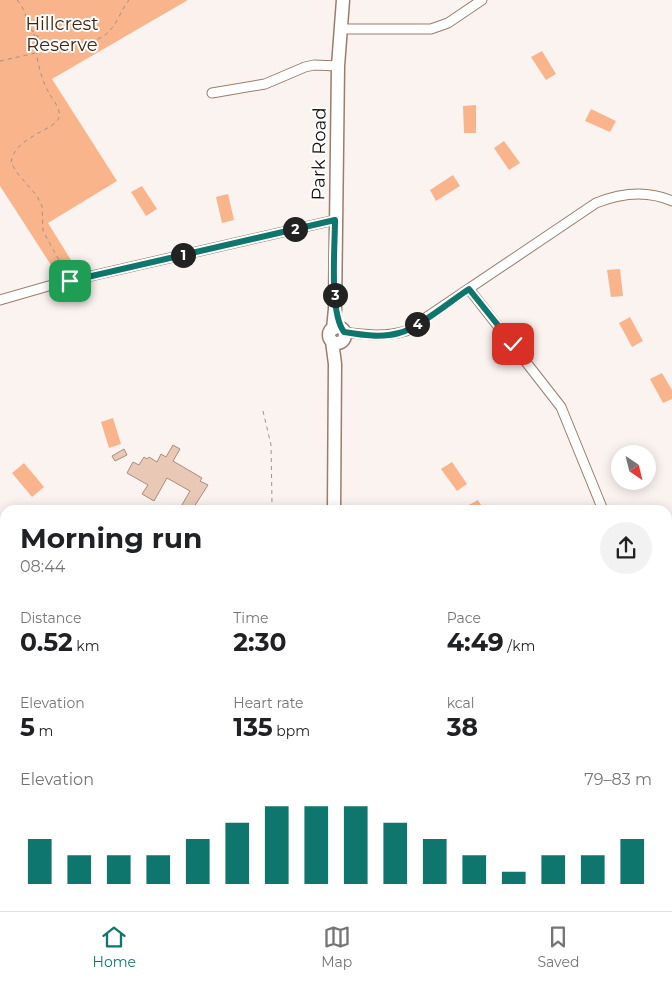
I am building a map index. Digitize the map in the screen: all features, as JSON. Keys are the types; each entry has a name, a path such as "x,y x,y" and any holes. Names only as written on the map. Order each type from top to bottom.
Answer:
{"street":[{"name":"Park Road","path":"339,336 335,309 335,220 338,66 343,0"},
{"path":"340,29 431,29 448,24 482,0"},
{"path":"212,93 265,84 314,65 338,66"},
{"path":"334,505 335,364 339,336 392,334 406,331 596,203 632,194 650,194 672,201"},
{"path":"0,300 28,291 335,220"},
{"path":"469,289 561,407 601,505"}],"path":[{"path":"17,0 24,8 28,23 34,34 36,53 45,86 60,116 59,120 50,128 26,140 15,152 11,163 37,196 42,206 43,231 46,239 70,281"},
{"path":"34,34 50,42 63,43 96,40 110,30 129,0"},
{"path":"0,61 36,53"},
{"path":"264,411 271,445 271,505"}],"green space":[{"name":"Hillcrest Reserve","path":"0,0 188,0 52,79 117,181 48,223 79,273 60,279 0,186"},
{"path":"542,51 556,74 546,80 531,57"},
{"path":"476,105 476,133 464,133 463,106"},
{"path":"591,109 616,121 610,132 585,121"},
{"path":"504,141 520,163 509,170 494,148"},
{"path":"453,175 460,186 436,201 430,190"},
{"path":"142,186 157,209 146,216 131,192"},
{"path":"228,194 234,220 222,223 216,197"},
{"path":"620,269 623,296 611,297 607,270"},
{"path":"630,317 643,341 632,347 619,323"},
{"path":"662,373 672,390 672,399 663,403 650,379"},
{"path":"113,418 121,444 109,448 101,422"},
{"path":"452,462 467,484 457,491 441,469"},
{"path":"24,463 44,487 32,497 12,473"},
{"path":"478,500 481,505 469,505"}],"building":[{"path":"173,445 180,449 173,461 202,478 200,481 208,485 195,505 182,505 190,491 167,478 154,501 142,494 148,485 127,473 133,462 139,465 144,457 147,459 149,457 157,462 161,454 166,457"},
{"path":"124,449 127,455 115,461 112,456"}],"route":[{"path":"70,281 335,220 335,309 344,332 384,335 406,331 469,289 513,344"}]}
